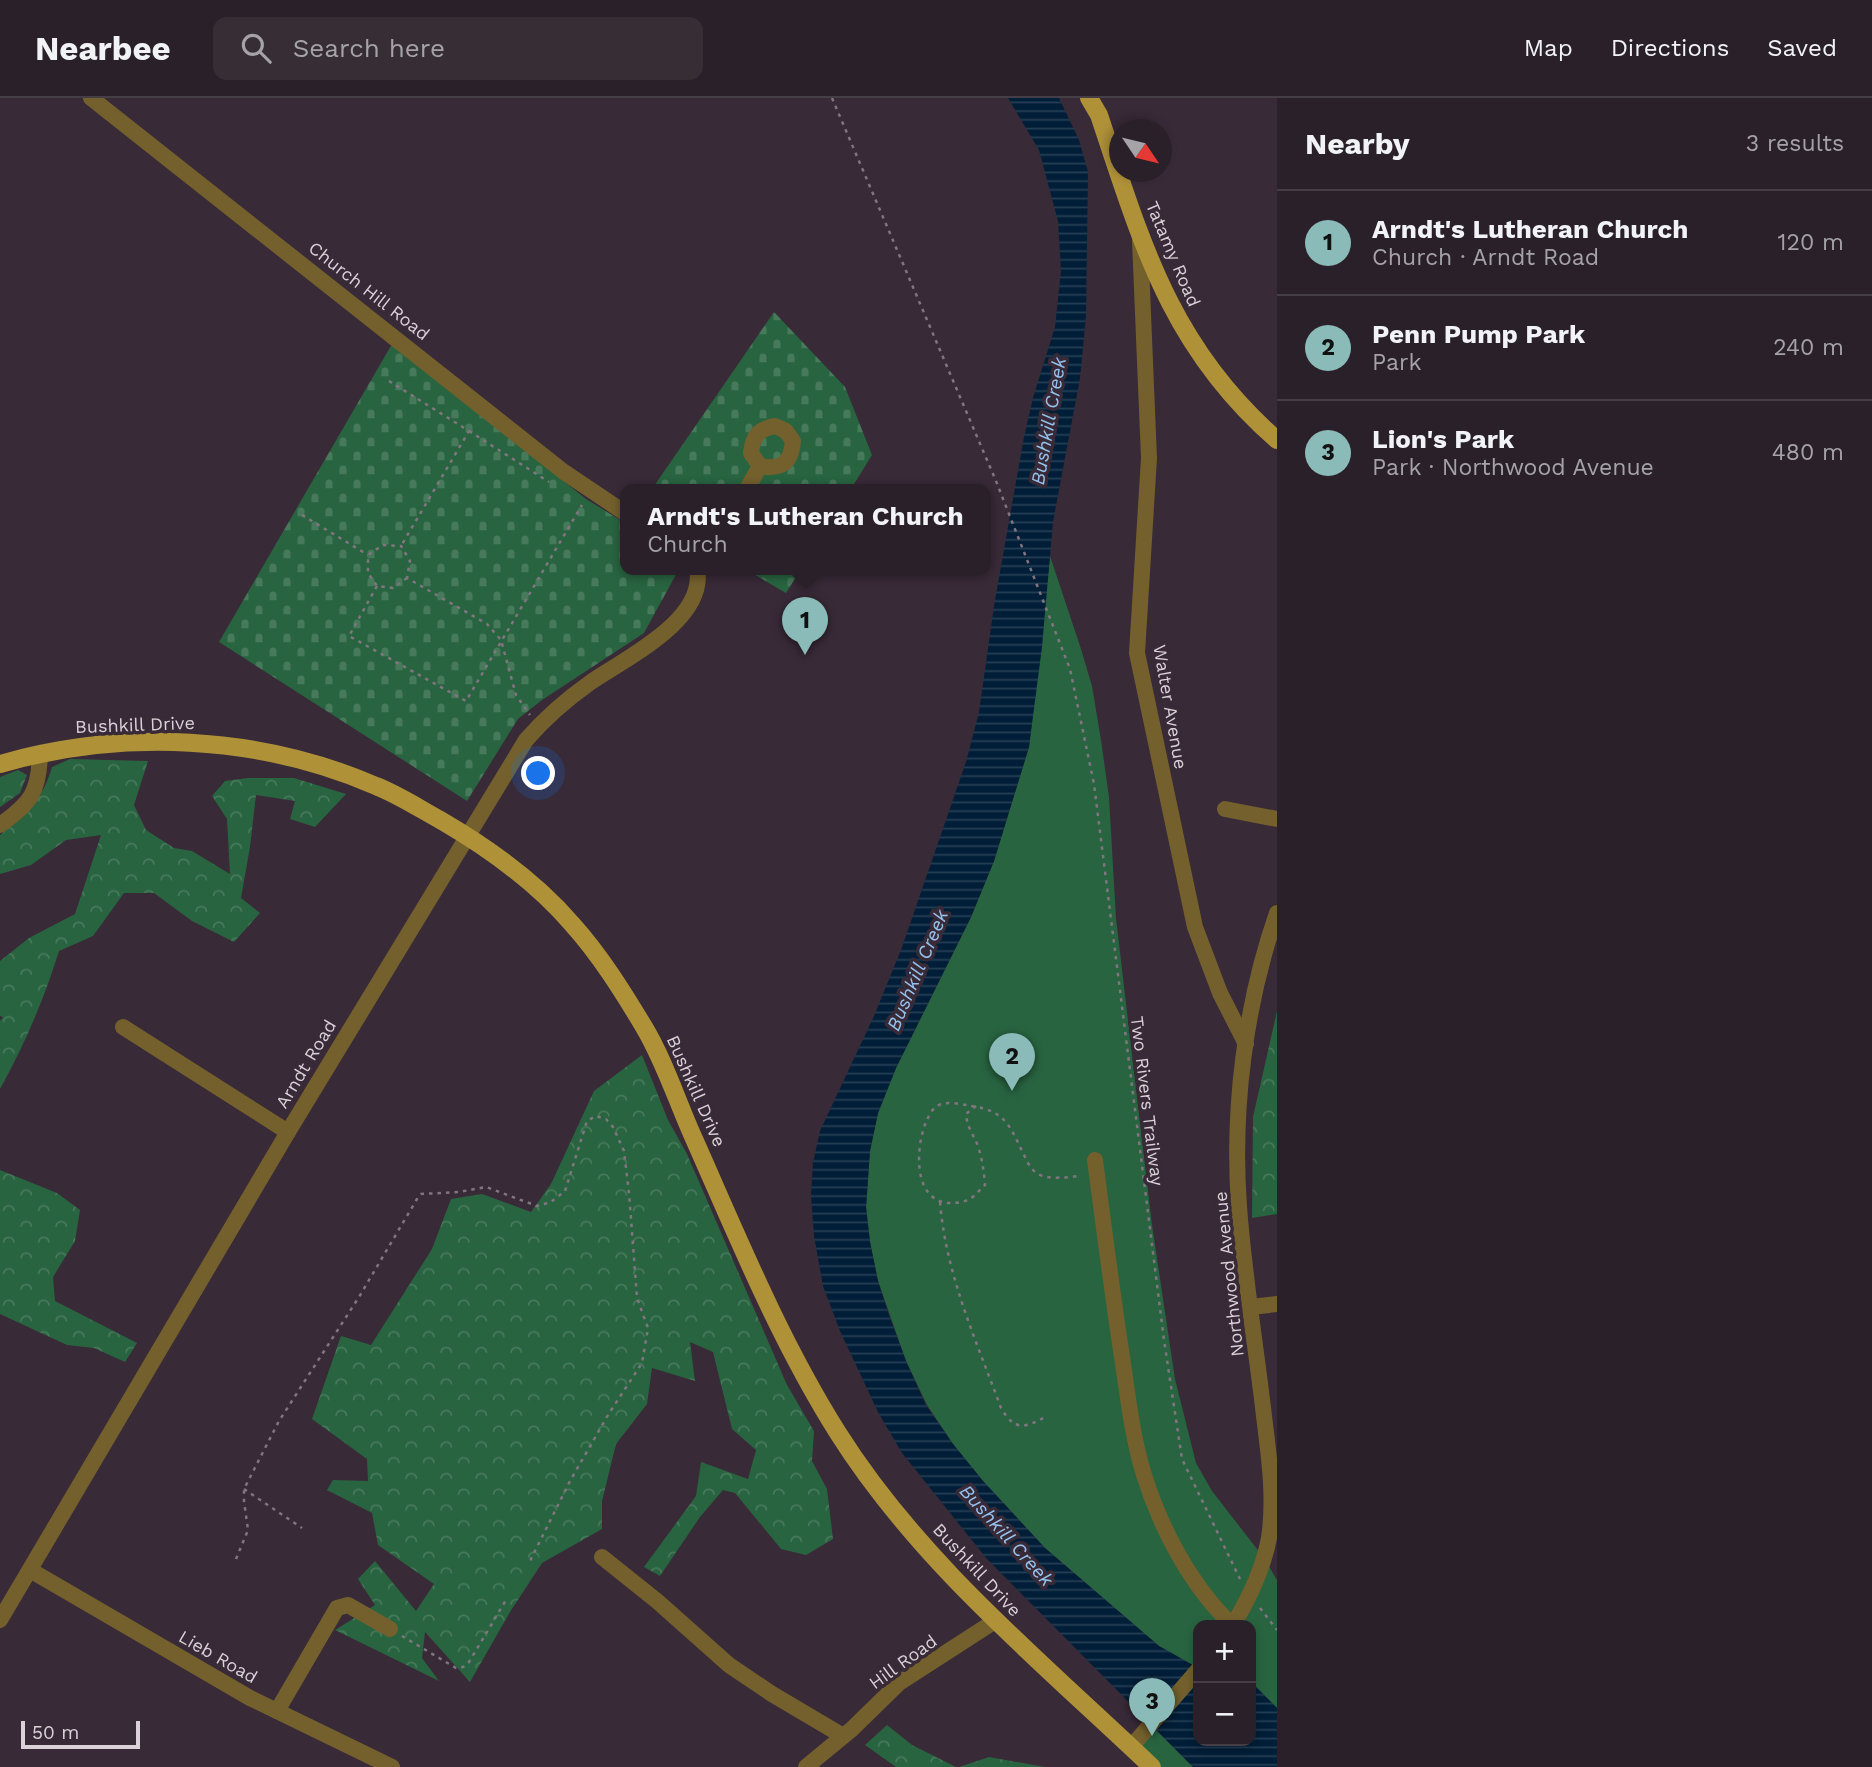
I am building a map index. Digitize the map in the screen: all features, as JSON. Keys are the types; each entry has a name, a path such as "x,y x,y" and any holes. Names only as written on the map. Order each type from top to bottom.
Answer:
{"main road":[{"name":"Tatamy Road","path":"1089,98 1099,115 1140,238 1177,319 1207,366 1277,440"},
{"name":"Bushkill Drive","path":"0,764 87,746 146,742 205,743 321,765 380,787 469,837 531,883 573,925 622,991 647,1032 761,1291 802,1372 855,1458 906,1524 995,1621 1152,1767"}],"street":[{"name":"Church Hill Road","path":"91,98 564,472 620,510"},
{"name":"Walter Avenue","path":"1140,238 1149,458 1138,653 1195,927 1220,993 1246,1044"},
{"path":"750,484 760,466"},
{"name":"Arndt Road","path":"0,1620 288,1132 526,740 581,690 671,627 689,606 698,575"},
{"path":"0,825 30,799 39,780 40,754"},
{"path":"1225,809 1277,819"},
{"name":"Northwood Avenue","path":"1236,1620 1251,1595 1274,1526 1270,1411 1243,1248 1238,1164 1239,1107 1246,1044 1277,913"},
{"path":"123,1027 288,1132"},
{"path":"1096,1165 1130,1405 1144,1475 1164,1525 1195,1581 1214,1608 1227,1620"},
{"path":"1251,1307 1277,1304"},
{"path":"601,1557 657,1601 729,1665 843,1736"},
{"name":"Lieb Road","path":"30,1570 250,1698 392,1767"},
{"path":"277,1711 337,1608 348,1605 390,1629"},
{"name":"Hill Road","path":"806,1767 899,1684 995,1621"},
{"path":"1131,1748 1193,1676"}],"path":[{"name":"Two Rivers Trailway","path":"832,98 996,481 1070,669 1094,784 1164,1340 1182,1458 1237,1574"},
{"path":"388,380 548,482"},
{"path":"401,546 469,431"},
{"path":"377,586 349,636 466,701 583,503"},
{"path":"302,515 368,555"},
{"path":"368,555 383,545 401,546"},
{"path":"368,555 368,573 377,586 393,588 407,578 410,561 401,546"},
{"path":"407,578 487,624 501,640 516,695 538,727"},
{"path":"1047,1416 1028,1426 1015,1424 1007,1419 1001,1408 953,1276 943,1235 940,1202 925,1187 918,1168 919,1138 931,1111 939,1105 956,1103 996,1112 1010,1126 1029,1166 1038,1174 1079,1176 1096,1165"},
{"path":"940,1202 954,1203 970,1199 985,1185 984,1167 977,1143 967,1126 966,1114 976,1107"},
{"path":"236,1559 248,1530 244,1489 279,1421 353,1307 421,1194 486,1187 537,1206 551,1202 565,1191 587,1121 596,1116 606,1119 613,1127 624,1151 637,1298 648,1328 642,1363 583,1459 530,1561"},
{"path":"244,1489 302,1528"},
{"path":"390,1629 456,1668 463,1667 469,1662 506,1600"},
{"path":"1265,1613 1277,1630"}],"green space":[{"path":"774,312 845,387 872,455 854,484 655,484"},
{"path":"392,344 586,499 620,520 620,575 676,575 644,633 542,700 518,719 467,801 219,642"},
{"path":"1050,556 1092,686 1101,740 1109,797 1116,918 1152,1225 1175,1379 1196,1463 1212,1491 1264,1558 1277,1580 1277,1708 1256,1687 1256,1620 1193,1620 1193,1665 1159,1646 1045,1548 983,1481 953,1444 927,1405 906,1361 878,1281 866,1207 870,1151 878,1113 896,1068 971,917 994,861 1029,747"},
{"path":"755,575 797,575 786,593"},
{"path":"70,759 148,761 134,805 146,830 174,848 192,851 230,874 227,819 212,796 225,781 294,778 346,794 315,827 290,819 295,801 256,795 241,898 260,913 234,942 192,921 154,893 124,893 93,936 59,951 33,1021 0,1089 0,1021 3,1017 0,1016 0,961 29,938 75,914 101,835 66,840 31,865 0,874 0,835 32,806 52,767"},
{"path":"18,770 27,775 20,793 0,807 0,777"},
{"path":"1277,1011 1277,1214 1252,1218 1253,1117"},
{"path":"642,1055 668,1120 687,1154 787,1385 814,1431 812,1461 827,1489 833,1539 806,1555 781,1549 735,1493 723,1490 700,1517 660,1576 644,1567 696,1496 701,1462 748,1479 756,1450 732,1429 713,1352 690,1342 695,1381 652,1368 647,1404 616,1444 602,1501 602,1529 542,1563 470,1682 425,1632 422,1658 439,1681 335,1630 375,1605 358,1579 375,1561 416,1611 434,1584 378,1545 372,1513 327,1490 333,1480 368,1481 367,1459 312,1419 341,1336 371,1345 432,1249 451,1199 482,1194 531,1212 551,1184 594,1091"},
{"path":"0,1170 57,1193 80,1210 75,1241 53,1277 55,1301 137,1343 125,1362 94,1348 67,1345 0,1314"},
{"path":"887,1725 912,1745 956,1767 896,1767 865,1745"},
{"path":"1151,1725 1193,1767 1152,1767 1131,1747"},
{"path":"989,1757 1045,1767 959,1767"}],"water":[{"name":"Bushkill Creek","path":"1008,98 1059,98 1079,140 1088,172 1086,316 1080,378 1053,522 1042,647 1029,747 994,861 971,917 896,1068 878,1113 870,1151 866,1207 870,1242 878,1281 906,1361 926,1405 953,1444 1045,1548 1159,1646 1193,1665 1193,1746 1256,1746 1256,1687 1277,1708 1277,1767 1193,1767 987,1559 902,1453 879,1414 840,1331 823,1286 814,1236 811,1195 813,1163 820,1131 874,1016 901,950 966,762 979,712 994,606 1024,437 1055,327 1061,271 1058,221 1039,150"}],"place":[{"name":"Arndt's Lutheran Church","path":"805,655"},
{"name":"Penn Pump Park","path":"1012,1091"},
{"name":"Lion's Park","path":"1152,1736"}]}
